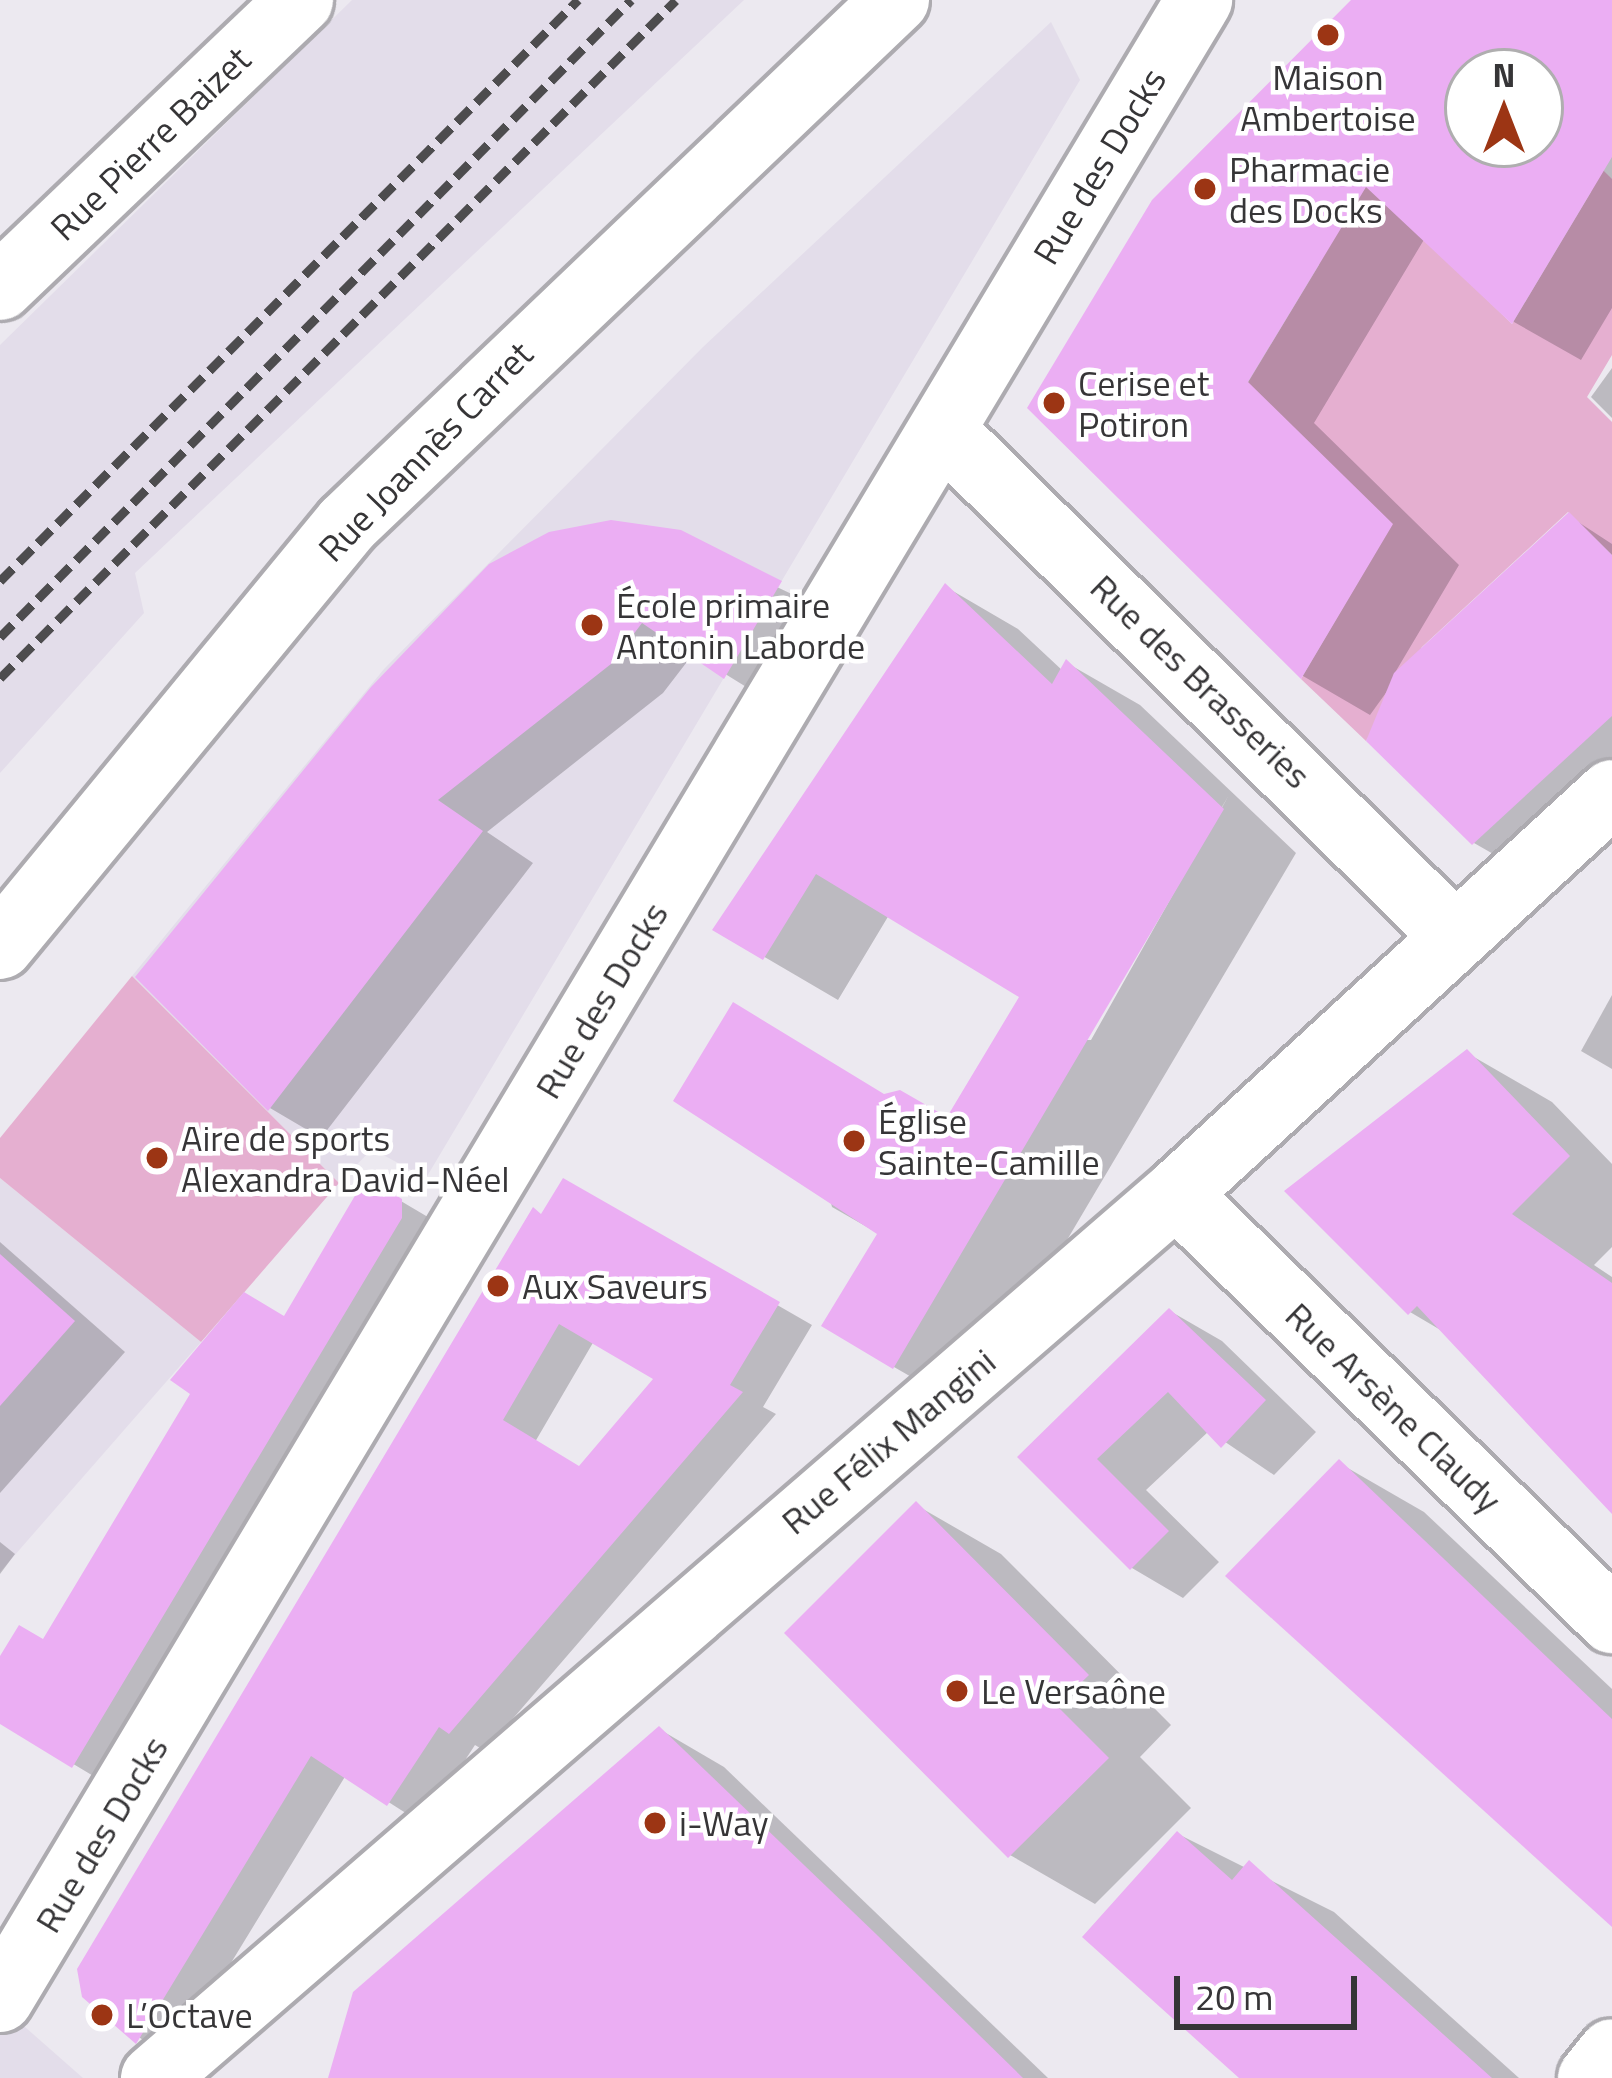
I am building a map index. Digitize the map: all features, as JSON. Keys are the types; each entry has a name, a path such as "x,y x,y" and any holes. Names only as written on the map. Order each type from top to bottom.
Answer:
{"street":[{"name":"Rue Pierre Baizet","path":"0,287 300,0"},
{"name":"Rue Joannès Carret","path":"0,946 347,524 896,0"},
{"name":"Rue des Docks","path":"7,1969 943,431 1199,0"},
{"name":"Rue des Brasseries","path":"943,431 1455,936"},
{"name":"Rue Félix Mangini","path":"168,2074 1177,1195 1612,793"},
{"name":"Rue Arsène Claudy","path":"1177,1195 1612,1620"},
{"path":"1591,2078 1612,2052"}],"shaded area":[{"path":"352,0 744,0 135,573 144,613 0,773 0,345"},
{"name":"École primaire Antonin Laborde","path":"1051,22 1080,80 426,1178 372,1149 339,1183 132,976 384,669 703,347"},
{"path":"1267,86 1512,324 1591,192 1564,148 1564,132 1612,179 1612,355 1587,397 1612,422 1612,555 1568,512 1422,647 1366,741 1301,679 1392,524 1235,404 1319,265"},
{"name":"Aire de sports Alexandra David-Néel","path":"132,976 339,1183 201,1342 0,1178 0,1138"},
{"path":"0,1178 201,1342 0,1572"},
{"path":"0,2005 83,2078 0,2078"}],"building":[{"path":"1351,0 1612,0 1612,157 1512,324 1366,187 1248,382 1393,524 1301,679 1027,408 1152,200"},
{"path":"1569,512 1612,555 1612,716 1472,845 1366,741 1394,673"},
{"path":"611,520 681,530 782,581 724,679 642,623 611,664 438,800 483,831 268,1111 135,977 371,687 489,564 549,532"},
{"path":"945,583 1052,684 1066,659 1224,809 893,1369 821,1326 877,1234 673,1101 733,1002 884,1094 900,1090 947,1117 1019,997 816,874 763,960 712,930"},
{"path":"1467,1049 1570,1156 1512,1214 1612,1283 1612,1514 1417,1306 1408,1315 1284,1191"},
{"path":"366,1177 402,1199 402,1218 72,1768 0,1724 0,1656 19,1625 43,1639 190,1394 170,1380 244,1292 284,1316"},
{"path":"563,1178 780,1302 730,1385 743,1392 449,1734 439,1727 387,1806 311,1756 136,2044 82,1997 77,1969 533,1207 541,1214","holes":["559,1324 653,1379 579,1466 503,1420"]},
{"path":"0,1254 75,1321 0,1406"},
{"path":"1169,1308 1266,1400 1221,1448 1168,1392 1097,1459 1169,1531 1130,1570 1017,1457"},
{"path":"1339,1459 1612,1719 1612,1927 1225,1576"},
{"name":"Le Versaône","path":"916,1501 1089,1675 1057,1706 1109,1758 1008,1858 784,1633"},
{"name":"i-Way","path":"659,1726 1023,2078 328,2078 353,1992"},
{"path":"1177,1831 1232,1880 1249,1860 1492,2078 1239,2078 1082,1937"}],"railway":[{"path":"0,581 578,0"},
{"path":"0,637 631,0"},
{"path":"0,678 676,0"}],"place":[{"name":"Maison Ambertoise","path":"1328,35"},
{"name":"Pharmacie des Docks","path":"1205,189"},
{"name":"Cerise et Potiron","path":"1054,403"},
{"name":"École primaire Antonin Laborde","path":"592,625"},
{"name":"Église Sainte-Camille","path":"854,1141"},
{"name":"Aire de sports Alexandra David-Néel","path":"157,1158"},
{"name":"Aux Saveurs","path":"498,1286"},
{"name":"Le Versaône","path":"957,1691"},
{"name":"i-Way","path":"655,1823"},
{"name":"L’Octave","path":"102,2015"}]}
